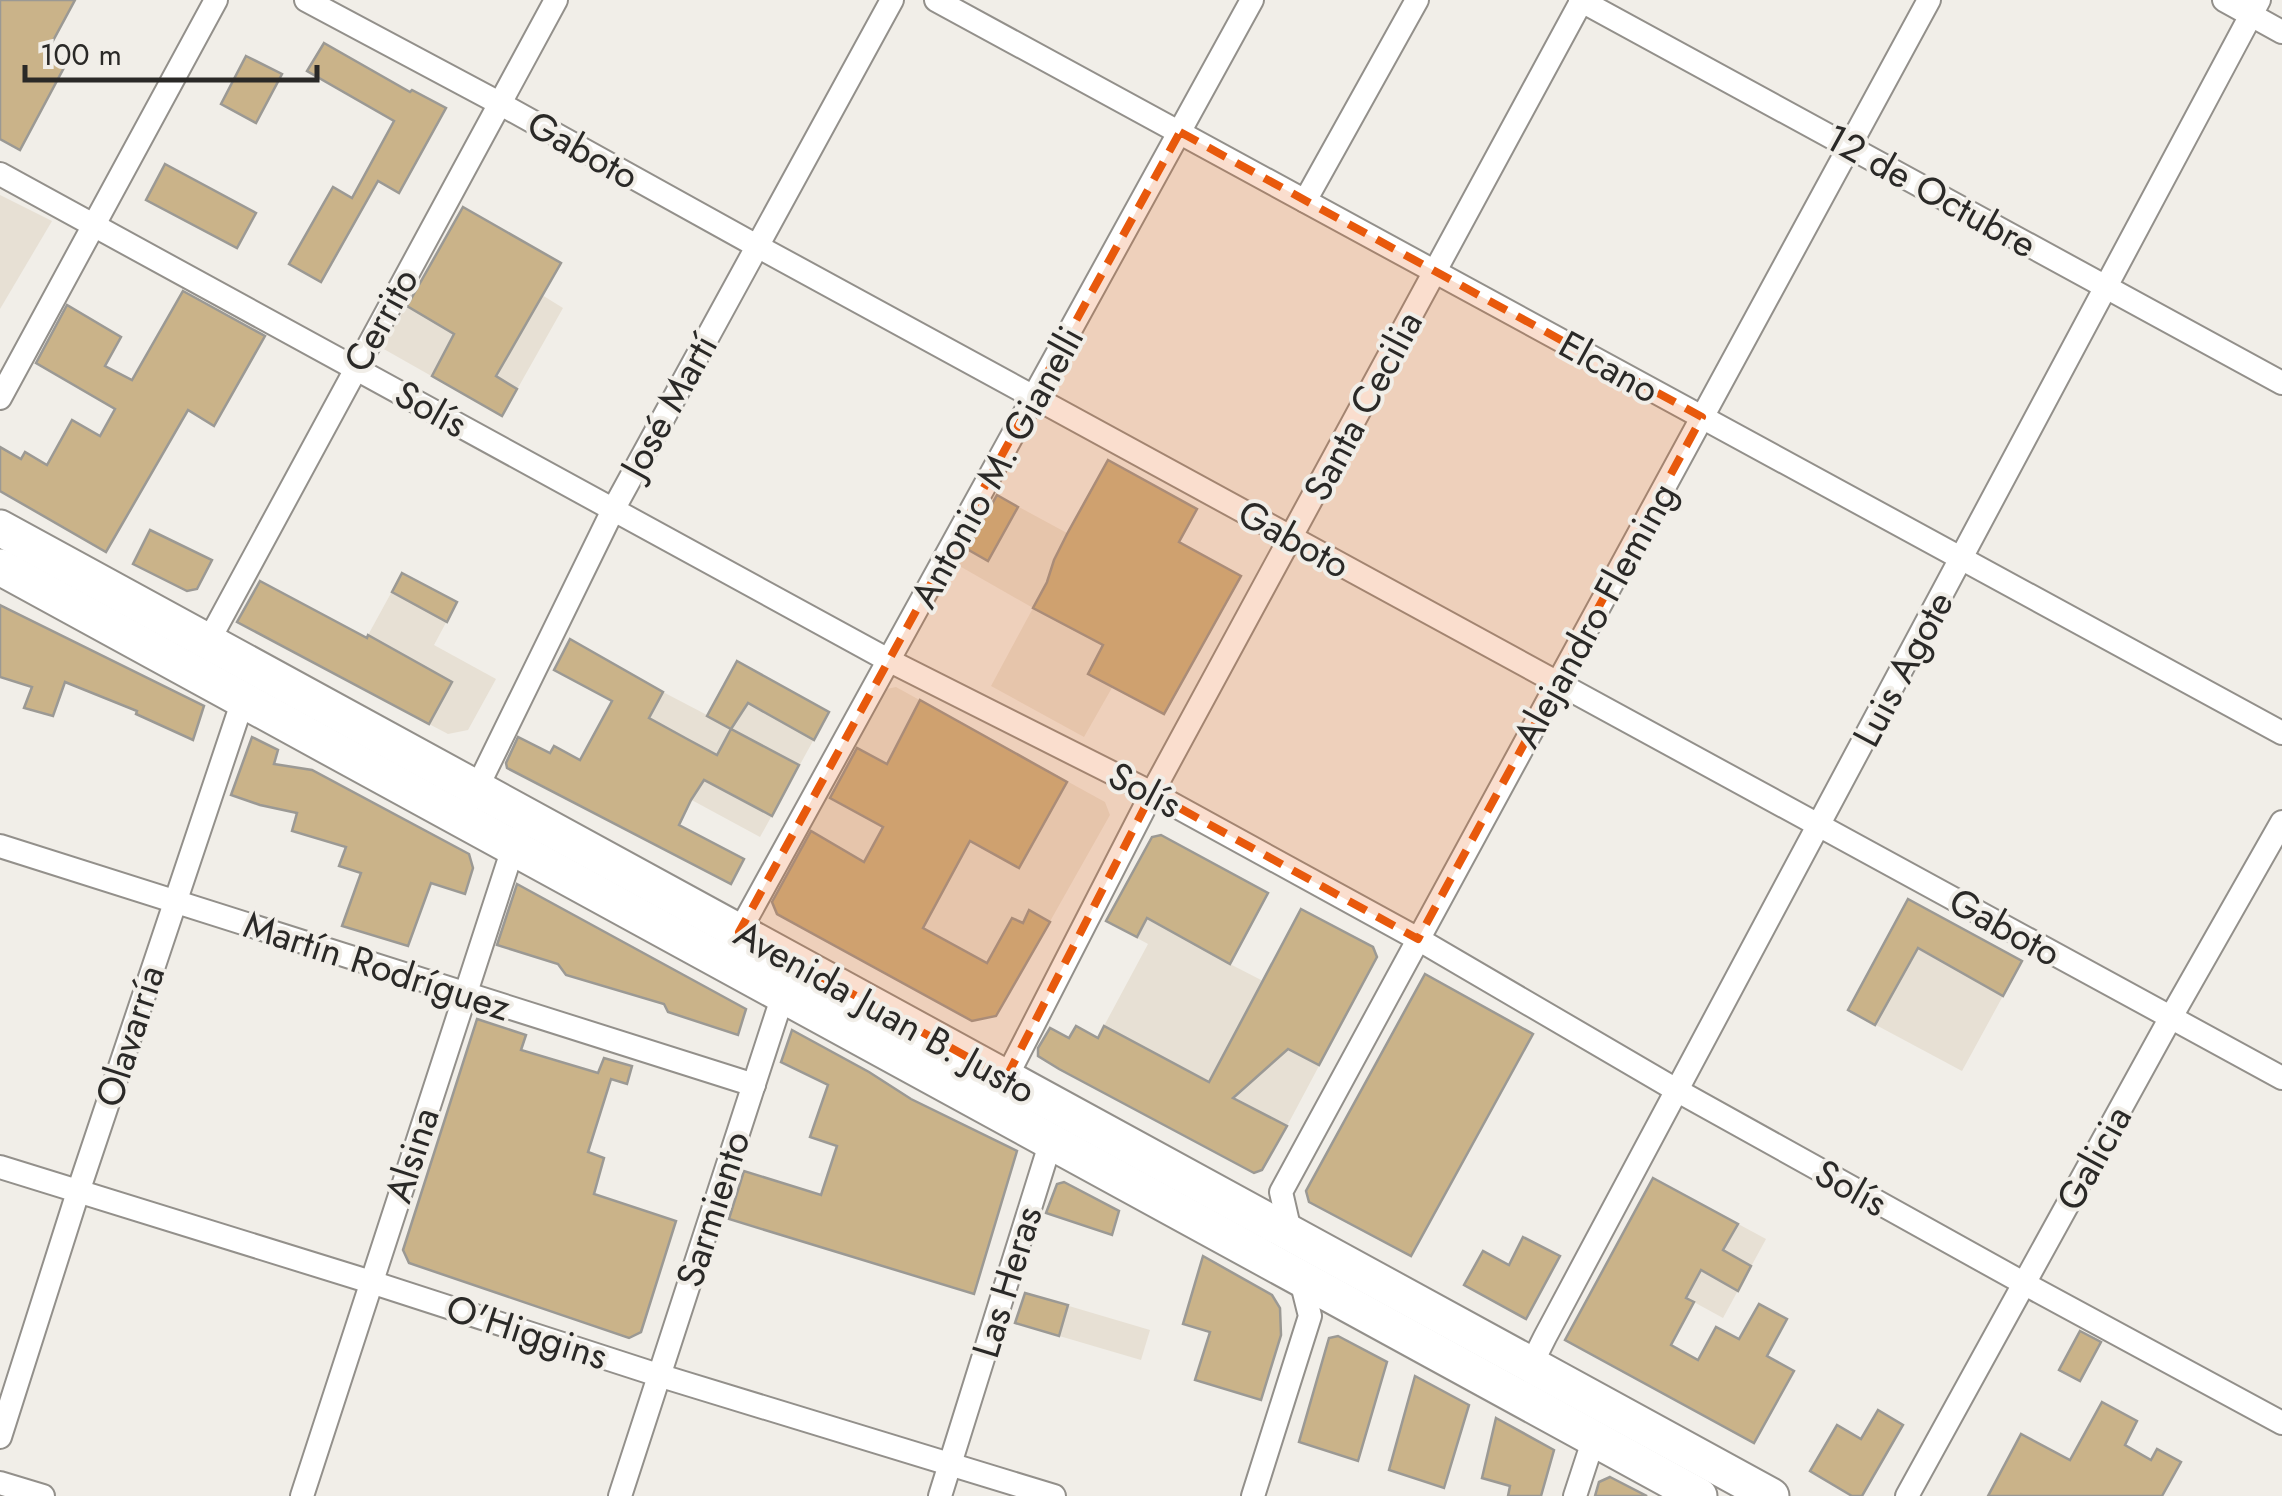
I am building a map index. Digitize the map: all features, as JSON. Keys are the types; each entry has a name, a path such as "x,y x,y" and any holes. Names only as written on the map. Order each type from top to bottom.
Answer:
{"main road":[{"name":"Avenida Juan B. Justo","path":"0,528 208,642 783,995 1700,1496"},
{"name":"Avenida Juan B. Justo","path":"0,567 243,700 469,804"},
{"name":"Avenida Juan B. Justo","path":"520,832 740,932 1290,1234 1538,1351 1770,1496"}],"street":[{"path":"0,398 216,0"},
{"name":"Gaboto","path":"306,0 2282,1078"},
{"name":"Cerrito","path":"208,642 556,0"},
{"name":"José Martí","path":"469,804 612,510 892,0"},
{"name":"Elcano","path":"936,0 2282,733"},
{"name":"Antonio M. Gianelli","path":"740,932 1252,0"},
{"path":"1305,201 1417,0"},
{"name":"12 de Octubre","path":"1581,0 2282,383"},
{"name":"Santa Cecilia","path":"1006,1078 1152,792 1581,0"},
{"name":"Alejandro Fleming","path":"1253,1496 1310,1316 1281,1192 1929,0"},
{"path":"2224,0 2255,7 2282,32"},
{"name":"Luis Agote","path":"1538,1351 2255,7"},
{"name":"Solís","path":"0,174 890,661 1152,792 1418,939 1678,1092 2282,1423"},
{"path":"208,642 243,700"},
{"name":"Olavarría","path":"0,1437 243,700"},
{"name":"Galicia","path":"1907,1496 2282,822"},
{"name":"Alsina","path":"302,1496 520,832"},
{"name":"Martín Rodríguez","path":"0,846 754,1085"},
{"path":"740,932 783,995"},
{"name":"Sarmiento","path":"620,1496 783,995"},
{"path":"1006,1078 1051,1141"},
{"name":"Las Heras","path":"940,1496 1051,1141"},
{"name":"O'Higgins","path":"0,1167 1054,1496"},
{"path":"1538,1351 1594,1438 1575,1496"},
{"path":"0,1482 43,1496"}],"highlighted area":[{"path":"1180,132 1702,417 1418,939 1152,793 1006,1078 739,932"}],"shaded area":[{"path":"0,195 52,221 0,309"},
{"path":"463,207 561,263 542,295 563,308 502,416 382,348"},
{"path":"1108,460 1197,509 1179,542 1241,576 1164,714 1113,686 1084,737 991,686 1033,608 956,564 995,494 1067,533"},
{"path":"402,573 457,602 434,645 496,679 468,730 448,734 344,679"},
{"path":"737,661 829,712 760,837 664,785 689,740 649,718 663,692 707,715"},
{"path":"896,687 1105,802 1110,815 1017,980 923,929 895,979 847,953 867,914 787,870 886,689"},
{"path":"1161,835 1268,893 1230,964 1263,981 1377,957 1287,1126 1238,1101 1211,1150 1181,1134 1209,1081 1104,1026 1148,944 1106,921 1152,837"},
{"path":"1908,899 2022,961 1962,1071 1848,1010"},
{"path":"1653,1178 1766,1239 1723,1318 1610,1256"},
{"path":"1025,1293 1150,1330 1141,1360 1015,1323"}],"building":[{"path":"0,0 75,0 47,52 67,62 20,150 0,139"},
{"path":"324,43 446,108 399,193 378,181 321,282 289,264 333,187 352,198 394,121 307,71"},
{"path":"246,56 282,74 256,123 221,104"},
{"path":"165,164 256,213 237,248 146,200"},
{"path":"463,207 561,263 496,376 517,389 502,416 432,376 454,334 407,306"},
{"path":"183,291 265,336 214,426 188,410 106,552 0,491 0,447 21,459 25,452 47,465 72,420 100,436 115,409 36,363 67,305 121,337 105,366 132,380"},
{"path":"1108,460 1197,509 1179,542 1241,576 1164,714 1088,674 1103,645 1033,608 1067,534"},
{"path":"997,495 1018,507 988,561 967,549"},
{"path":"150,530 212,560 197,589 187,591 133,564"},
{"path":"402,573 457,602 447,622 392,592"},
{"path":"260,581 452,682 429,724 237,622"},
{"path":"0,605 204,706 193,740 136,714 137,711 65,682 53,716 24,708 32,687 0,677"},
{"path":"570,639 663,692 649,718 717,755 731,729 799,765 772,816 704,780 691,800 679,825 744,859 731,884 507,768 518,737 550,753 554,746 580,760 612,701 554,670"},
{"path":"737,661 829,712 814,740 748,703 731,729 707,716"},
{"path":"920,700 1067,782 1019,868 970,841 923,928 987,963 1012,918 1023,923 1029,910 1050,922 996,1016 972,1021 777,914 772,902 811,831 864,862 883,827 830,798 857,748 887,764"},
{"path":"252,737 278,750 274,764 312,770 469,854 473,868 465,894 431,883 408,946 342,926 361,873 339,866 346,847 292,831 297,813 231,795"},
{"path":"1161,835 1268,893 1230,964 1147,918 1137,937 1106,921 1152,837"},
{"path":"517,884 746,1009 738,1035 668,1012 664,1004 566,975 558,964 497,945"},
{"path":"1908,899 2022,961 2003,996 1918,948 1875,1025 1848,1010"},
{"path":"1301,909 1373,947 1377,957 1319,1065 1288,1049 1233,1098 1287,1126 1262,1170 1254,1173 1038,1056 1038,1048 1050,1028 1069,1038 1076,1026 1098,1038 1104,1026 1209,1082"},
{"path":"1425,974 1533,1034 1411,1256 1309,1202 1306,1191"},
{"path":"477,1019 526,1035 521,1050 598,1073 604,1058 632,1066 627,1084 611,1079 588,1152 604,1158 594,1194 676,1221 641,1332 629,1338 409,1263 403,1250"},
{"path":"792,1030 911,1099 1017,1151 974,1294 729,1219 744,1171 821,1195 837,1146 810,1137 828,1085 781,1062"},
{"path":"1653,1178 1738,1224 1723,1250 1751,1266 1738,1291 1701,1270 1686,1298 1694,1302 1671,1345 1698,1360 1716,1327 1739,1339 1759,1304 1787,1319 1767,1356 1794,1371 1754,1443 1565,1340"},
{"path":"1064,1182 1119,1211 1112,1235 1046,1213 1057,1184"},
{"path":"1523,1237 1560,1256 1526,1319 1464,1285 1483,1251 1509,1265"},
{"path":"1203,1256 1272,1295 1280,1308 1281,1335 1261,1400 1195,1380 1210,1332 1183,1324"},
{"path":"1025,1293 1068,1305 1059,1336 1015,1323"},
{"path":"2080,1331 2101,1342 2080,1381 2059,1370"},
{"path":"1338,1336 1387,1362 1358,1461 1299,1442 1329,1338"},
{"path":"1415,1376 1469,1405 1444,1488 1389,1470"},
{"path":"2102,1402 2137,1421 2125,1445 2151,1460 2157,1449 2181,1462 2162,1496 1988,1496 2021,1434 2070,1460"},
{"path":"1878,1410 1903,1425 1862,1496 1852,1496 1810,1471 1837,1425 1861,1439"},
{"path":"1496,1418 1554,1450 1541,1496 1508,1496 1510,1486 1482,1478"},
{"path":"1610,1477 1647,1496 1595,1496 1599,1482"}]}
